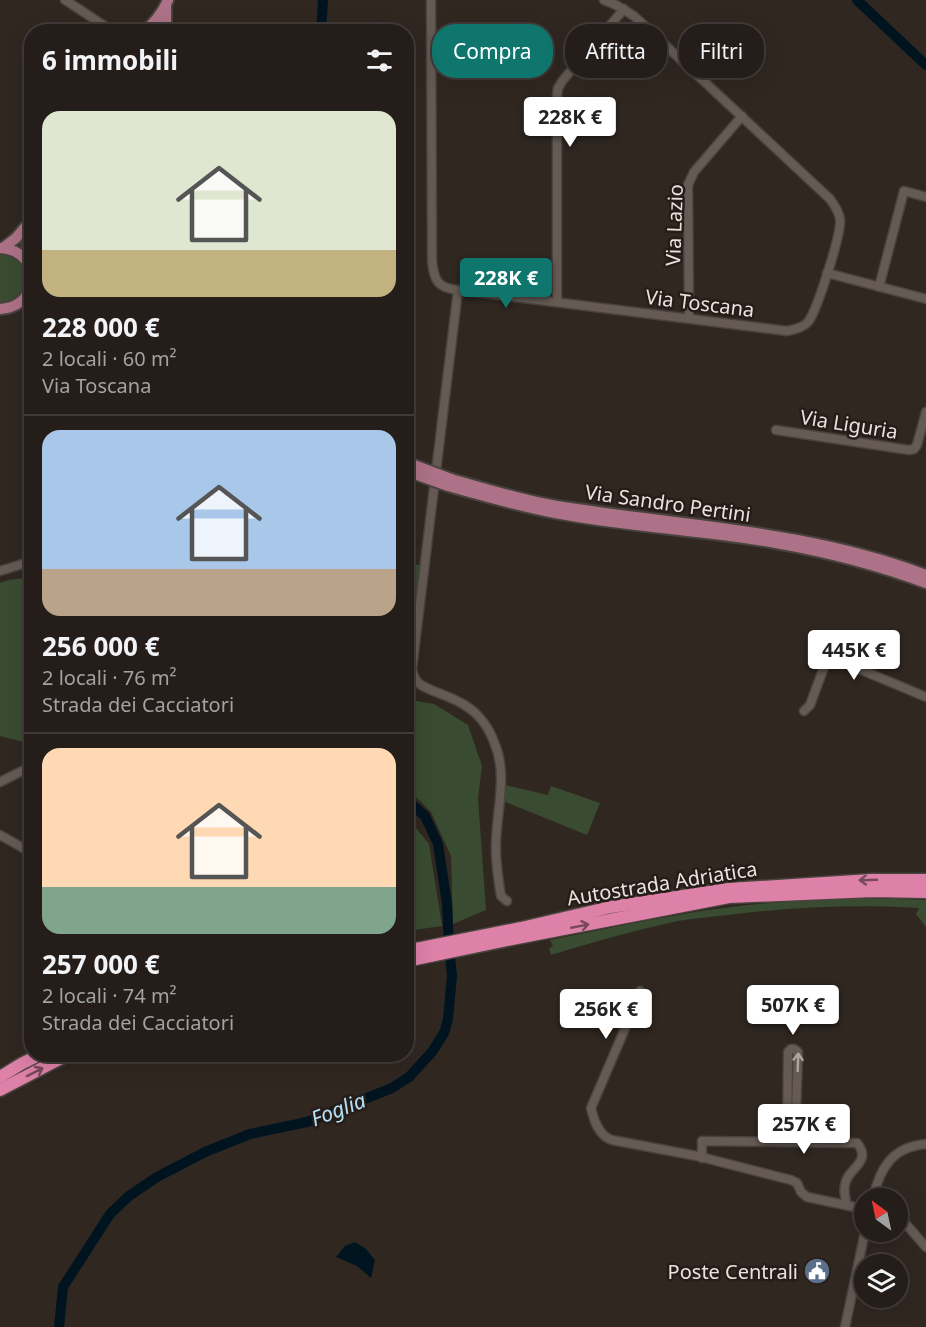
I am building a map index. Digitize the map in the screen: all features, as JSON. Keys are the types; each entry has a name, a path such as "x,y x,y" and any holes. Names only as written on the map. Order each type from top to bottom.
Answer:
{"highway":[{"name":"Autostrada Adriatica","path":"414,959 611,907 729,889 871,880 926,880"},
{"name":"Autostrada Adriatica","path":"414,950 729,897 873,891 926,892"},
{"path":"0,1077 25,1062"},
{"path":"0,1090 54,1062"}],"main road":[{"path":"152,24 167,3"},
{"path":"166,24 167,3"},
{"path":"2,248 16,238 24,228"},
{"path":"2,248 17,252 24,260"},
{"path":"0,309 10,308 24,299"},
{"path":"18,304 24,304"},
{"name":"Via Sandro Pertini","path":"414,466 450,483 555,506 772,535 838,548 903,566 926,575"},
{"name":"Via Sandro Pertini","path":"414,473 514,504 555,513 775,543 844,557 926,583"}],"street":[{"path":"65,0 102,24"},
{"name":"Via Toscana","path":"431,0 432,261 437,282 443,287 458,290 557,303 787,331 800,328 808,322 814,311 827,273 840,230 837,209 830,198 634,16 604,0"},
{"path":"557,303 558,88 624,9"},
{"name":"Via Lazio","path":"689,318 688,185 694,172 742,116"},
{"path":"879,287 904,191 926,197"},
{"path":"827,273 926,299"},
{"path":"414,653 458,290"},
{"name":"Via Liguria","path":"776,430 909,450 914,449 917,445 926,412"},
{"path":"0,571 24,564"},
{"path":"804,711 810,705 824,668 831,661 840,661 926,697"},
{"path":"414,674 420,685 451,697 468,707 480,719 495,743 501,780 496,867 501,896 507,901"},
{"path":"0,782 24,770"},
{"path":"0,835 24,848"},
{"path":"640,991 591,1108 601,1134 612,1140 702,1158 791,1180 797,1183 801,1192 807,1197 854,1207"},
{"path":"794,1049 798,1052 791,1142 788,1052 794,1049"},
{"path":"702,1158 702,1141 857,1143 860,1146 861,1160 846,1180 844,1194 847,1205"},
{"path":"876,1188 882,1170 899,1151 926,1144"},
{"path":"908,1226 926,1247"},
{"path":"845,1327 864,1242"}],"green space":[{"path":"0,254 11,256 24,268 24,289 20,295 0,303"},
{"path":"414,565 420,565 414,617"},
{"path":"24,578 24,742 0,736 0,583"},
{"path":"414,701 434,704 468,725 482,766 478,798 486,910 453,924 451,856 431,812 414,795"},
{"path":"505,785 548,795 551,786 600,803 587,835 503,801"},
{"path":"414,826 429,844 442,926 414,930"},
{"path":"863,898 926,900 926,927 916,914 919,908 847,906 800,908 678,921 614,936 551,955 549,948 553,946 550,940 723,908"}],"water":[{"path":"355,1242 366,1249 375,1260 371,1278 357,1266 336,1257 345,1246"}],"waterway":[{"name":"Foglia","path":"322,24 323,0"},
{"name":"Foglia","path":"857,0 926,65"},
{"name":"Foglia","path":"59,1327 63,1287 110,1214 129,1196 157,1177 205,1152 250,1134 307,1122 392,1088 409,1077 432,1052 444,1033 448,1019 452,976 447,904 438,844 425,816 414,806"}],"place":[{"name":"Poste Centrali","path":"817,1271"}]}
